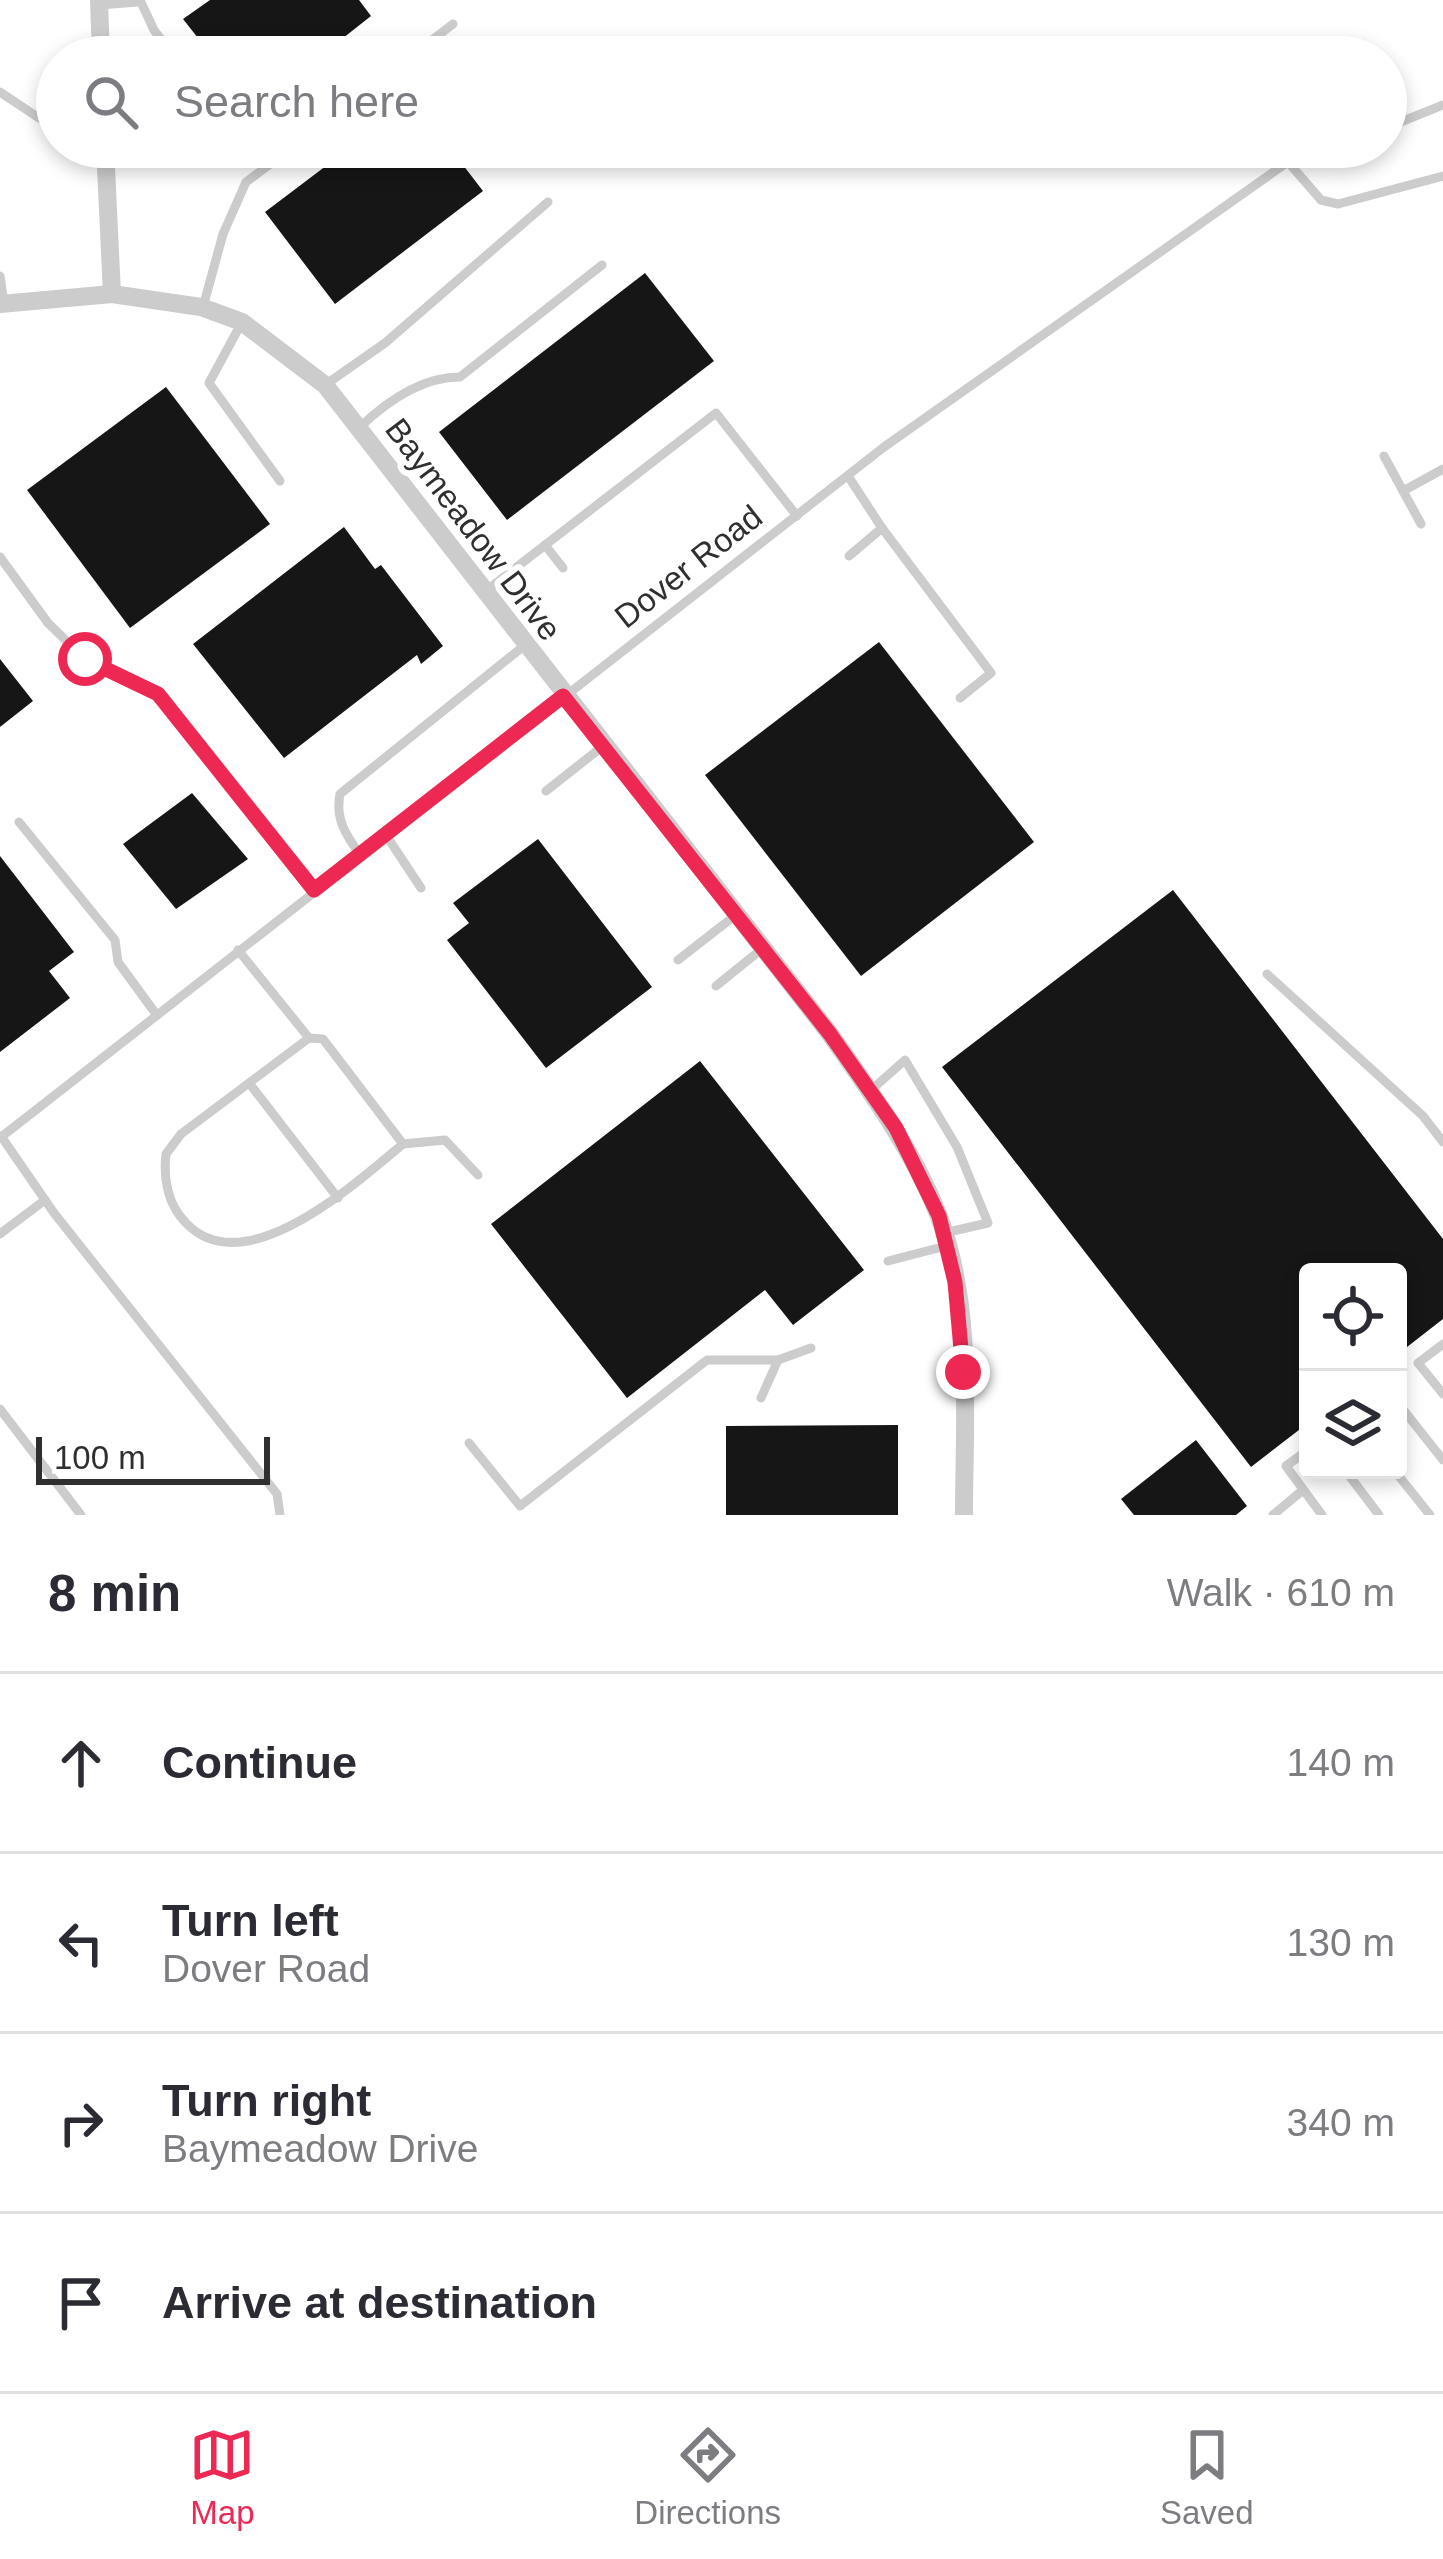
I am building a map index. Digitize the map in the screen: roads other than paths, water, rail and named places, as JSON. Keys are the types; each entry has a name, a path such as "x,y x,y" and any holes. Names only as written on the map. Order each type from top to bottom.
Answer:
{"street":[{"path":"99,2 100,36"},
{"path":"107,168 112,294"},
{"name":"Baymeadow Drive","path":"2,304 112,294 202,307 242,322 325,385 737,914 896,1128 945,1240 955,1282 963,1372 964,1515"}],"lane":[{"path":"99,2 139,1 161,36"},
{"path":"437,36 453,24"},
{"path":"0,92 36,116"},
{"path":"1407,120 1443,105"},
{"path":"202,307 223,234 246,182 265,168"},
{"name":"Dover Road","path":"0,1136 848,476 1280,168"},
{"path":"1293,168 1322,200 1338,205 1443,176"},
{"path":"325,385 385,343 548,202"},
{"path":"359,428 390,399 460,377 602,265"},
{"path":"0,276 2,304"},
{"path":"242,322 209,383 280,481"},
{"path":"484,592 716,413 796,516"},
{"path":"1384,456 1421,524"},
{"path":"1403,491 1443,469"},
{"path":"848,476 991,673 960,698"},
{"path":"849,556 882,528"},
{"path":"545,545 563,568"},
{"path":"0,557 48,623 85,659 158,694 314,890"},
{"path":"360,855 343,831 337,809 340,794 525,645"},
{"path":"546,791 603,746"},
{"path":"19,822 115,940 118,962 156,1014"},
{"path":"386,835 421,888"},
{"path":"678,960 737,914"},
{"path":"716,986 763,948"},
{"path":"238,950 308,1038"},
{"path":"1267,974 1423,1116 1443,1142"},
{"path":"403,1144 323,1039 308,1038 182,1134 166,1154 167,1191 183,1221 203,1237 231,1242 269,1237 338,1198 403,1144 446,1140 478,1175"},
{"path":"870,1091 905,1060 957,1147 988,1223 888,1261"},
{"path":"249,1083 338,1198"},
{"path":"0,1136 45,1200 278,1494 280,1515"},
{"path":"0,1234 45,1200"},
{"path":"1443,1344 1418,1363 1443,1394"},
{"path":"470,1443 520,1506 707,1360 778,1360 812,1348"},
{"path":"761,1398 778,1360"},
{"path":"0,1409 81,1515"},
{"path":"1407,1414 1443,1460"},
{"path":"1299,1457 1286,1466 1322,1515"},
{"path":"1352,1479 1378,1515"},
{"path":"1401,1479 1430,1515"},
{"path":"1273,1515 1303,1490"}]}
